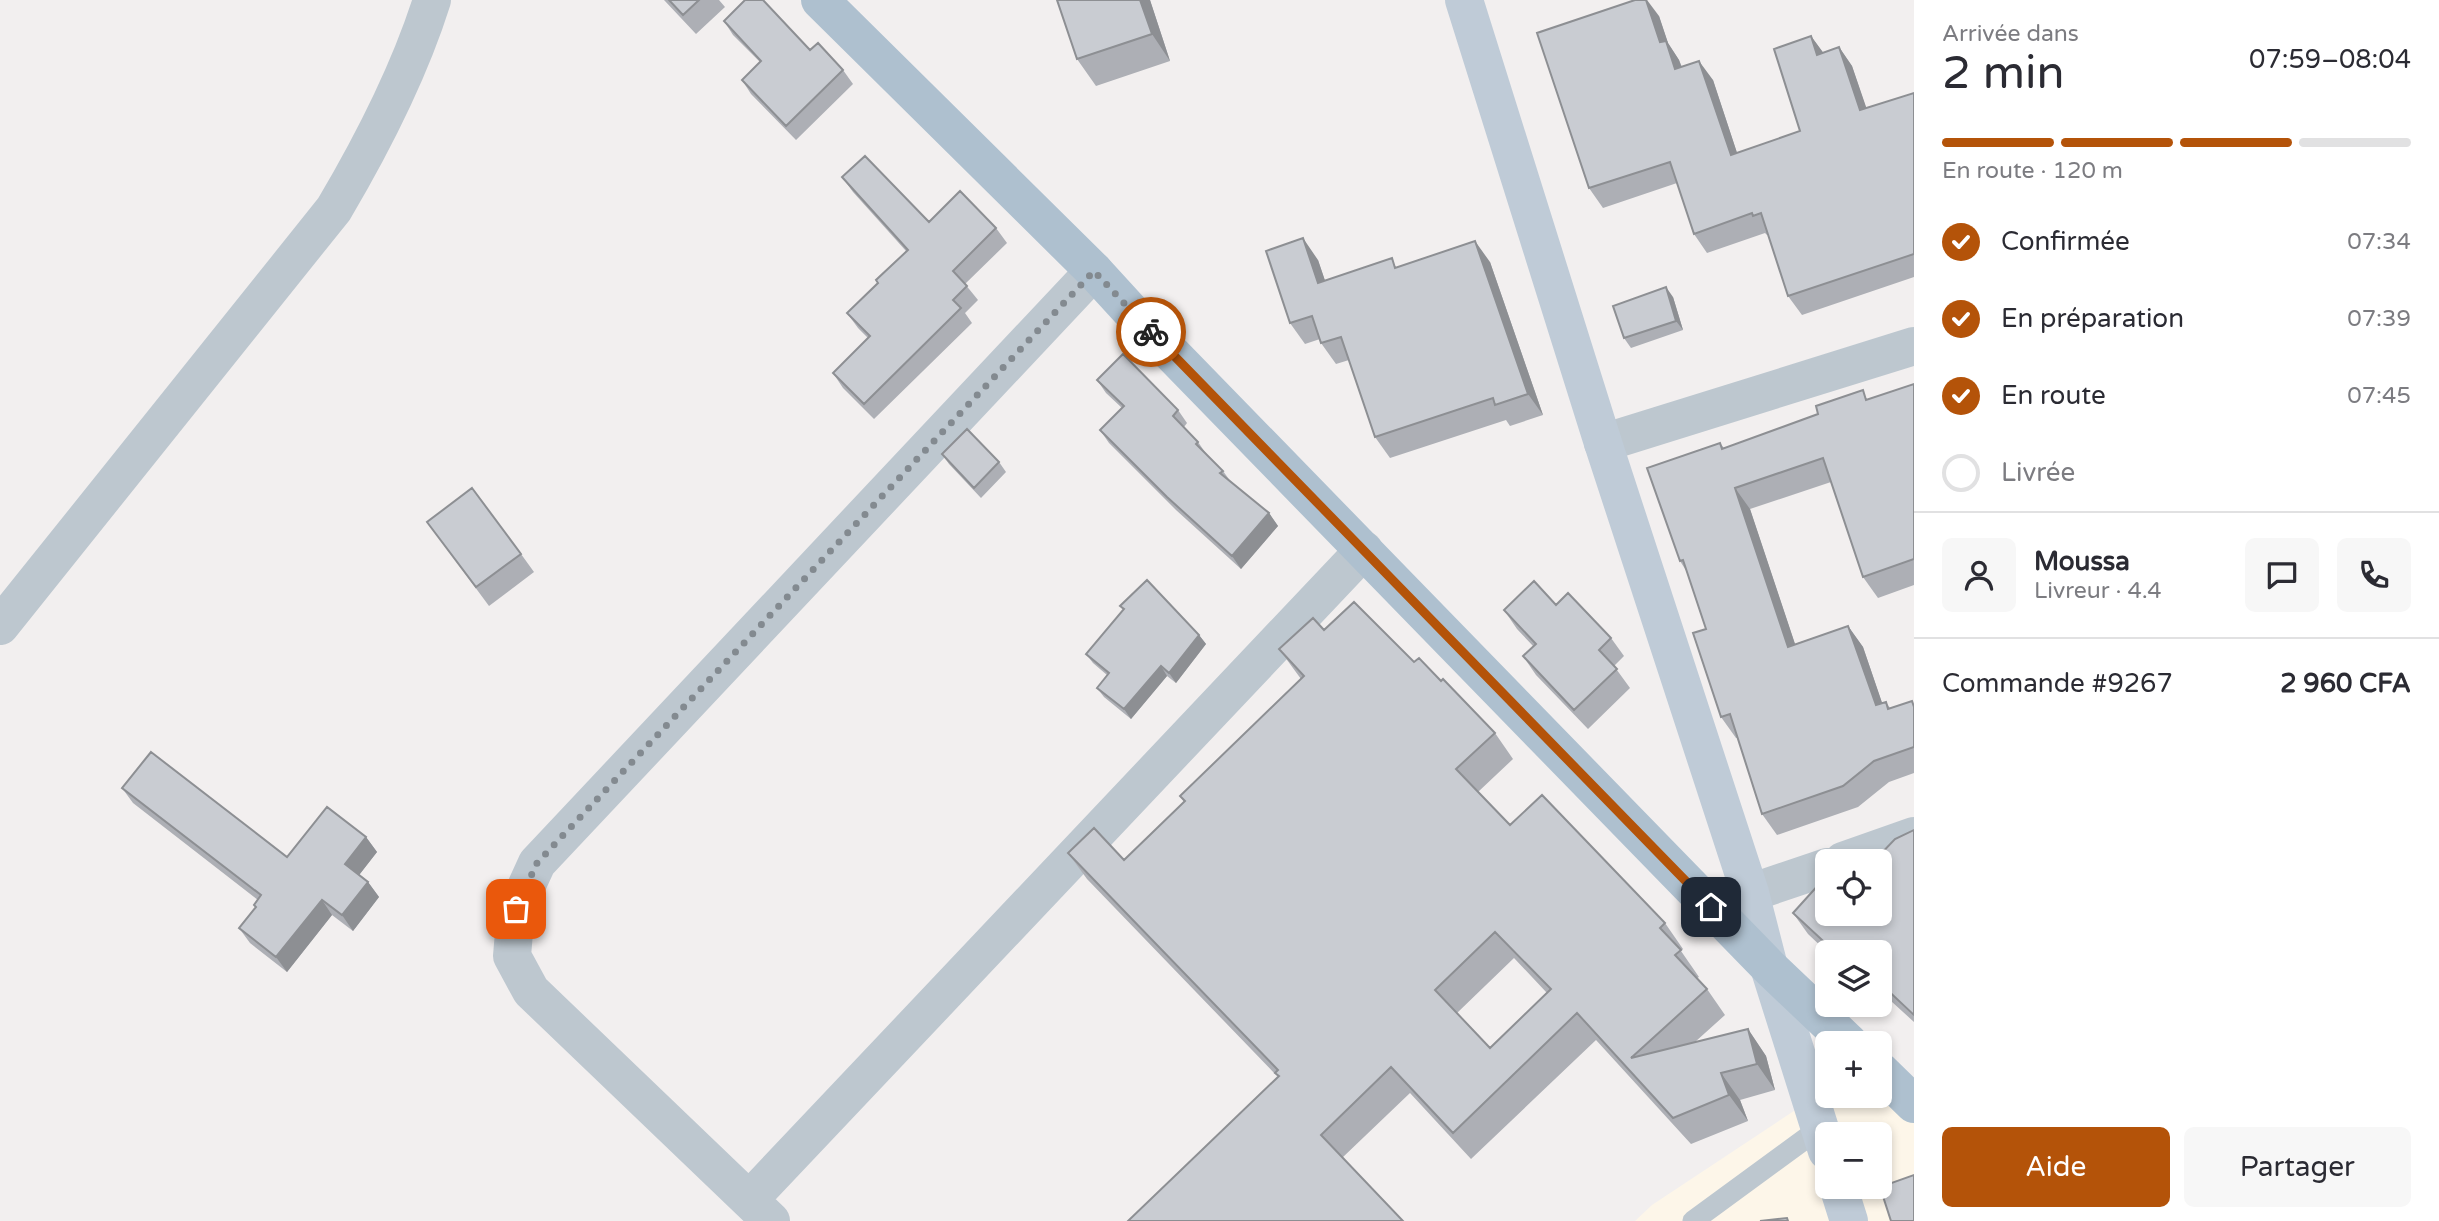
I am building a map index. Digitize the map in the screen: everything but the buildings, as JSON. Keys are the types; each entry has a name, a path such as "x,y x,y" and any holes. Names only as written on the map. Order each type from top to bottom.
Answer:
{"main road":[{"path":"820,0 1094,271 1769,967 1836,1031"},
{"path":"1892,1083 1914,1104"}],"street":[{"path":"0,626 334,209 365,156 391,101 432,0"},
{"path":"1464,0 1603,443 1750,893 1769,967 1818,1122"},
{"path":"1094,271 537,863 516,909 512,956 531,991 760,1210 1364,550"},
{"path":"1603,443 1914,346"},
{"path":"1877,849 1914,836"},
{"path":"1750,893 1815,871"},
{"path":"1842,1199 1849,1221"}],"lane":[{"path":"1693,1221 1815,1144"}],"shaded area":[{"path":"1815,1097 1815,1108 1892,1108 1892,1105 1914,1121 1914,1221 1635,1221 1652,1205"}],"way so far":[{"path":"516,909 537,863 1094,271 1151,332"}],"route":[{"path":"1151,332 1711,907"}]}
